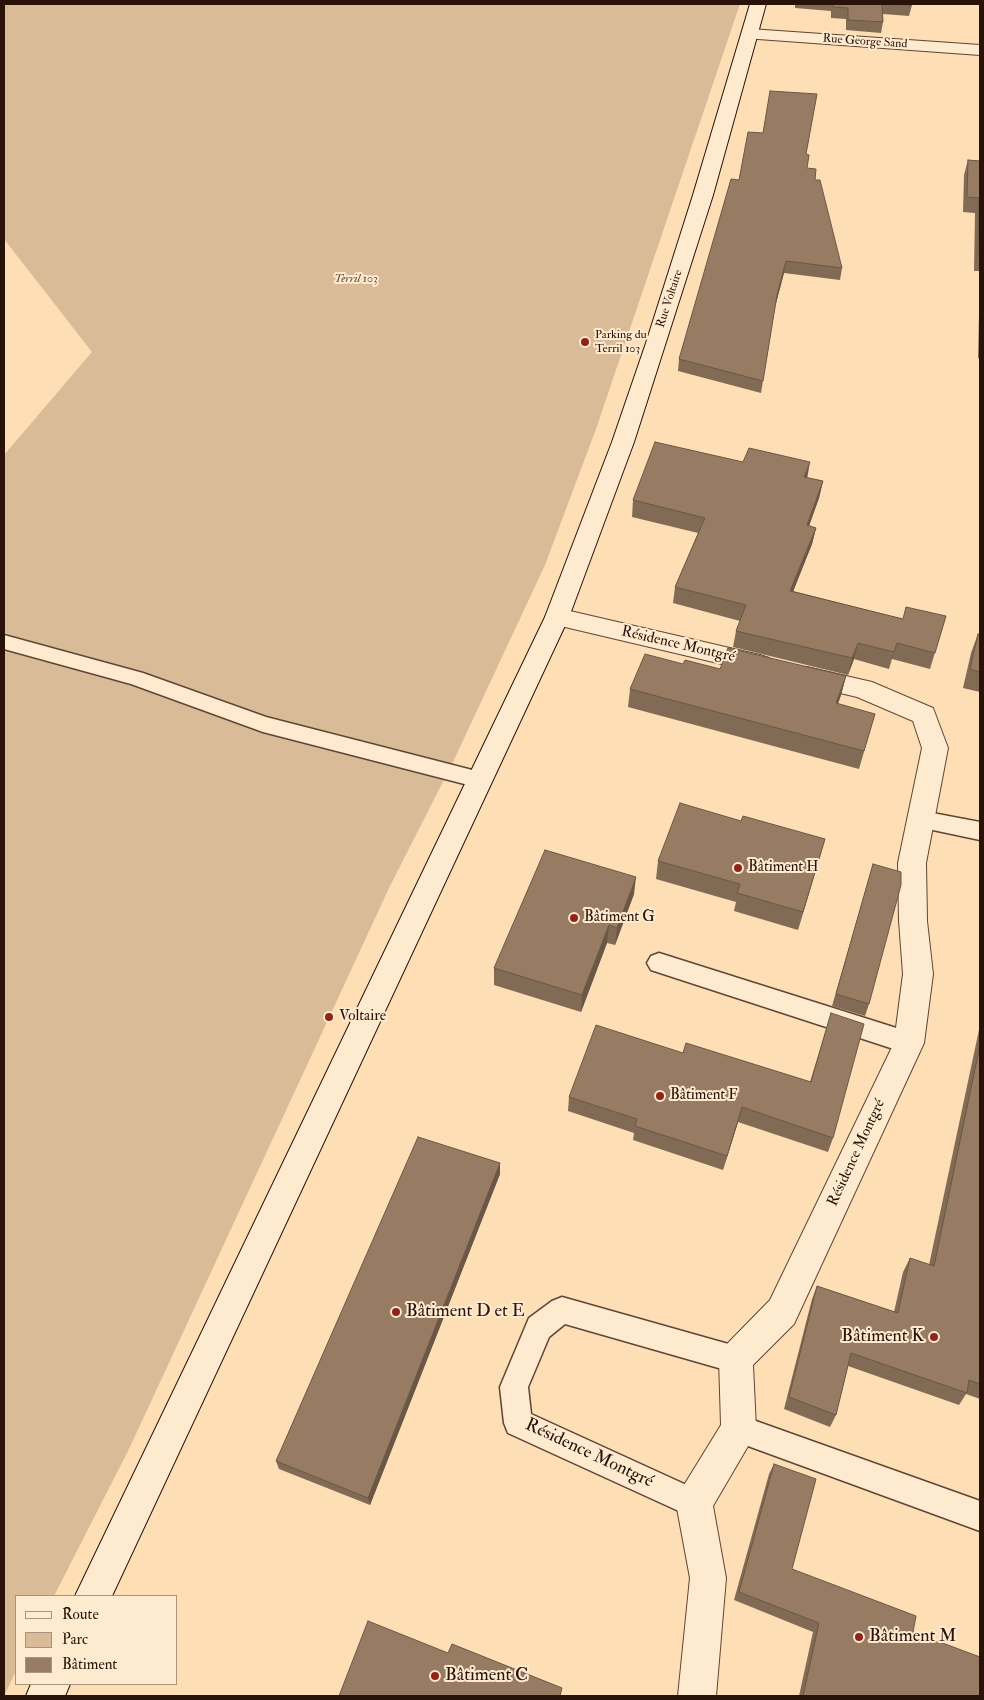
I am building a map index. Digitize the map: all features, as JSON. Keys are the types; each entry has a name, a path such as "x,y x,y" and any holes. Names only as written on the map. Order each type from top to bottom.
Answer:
{"street":[{"name":"Rue Voltaire","path":"93,1595 557,617 624,442 703,195 758,4"},
{"name":"Rue George Sand","path":"750,34 980,50"},
{"name":"Résidence Montgré","path":"557,617 862,689 924,715 935,748 912,862 913,921 918,974 909,1043 782,1312 736,1359"},
{"path":"696,1696 708,1578 694,1503 739,1429 736,1359"}],"lane":[{"path":"4,642 136,678 263,724 480,780"},
{"path":"922,820 980,831"},
{"path":"659,964 909,1043"},
{"name":"Résidence Montgré","path":"694,1503 518,1423 514,1387 539,1328 562,1310 736,1359"},
{"path":"739,1429 980,1516"}],"green space":[{"name":"Terril 103","path":"4,4 740,4 596,429 545,565 452,764 390,886 129,1449 55,1595 15,1595 15,1673 4,1696 4,455 92,352 4,239"}],"building":[{"path":"833,4 882,4 883,22 848,20 848,8 833,7"},
{"path":"770,91 817,94 806,154 809,155 807,168 816,169 815,180 820,180 842,268 786,261 777,295 763,381 679,359 731,179 739,180 748,132 763,133"},
{"path":"968,160 980,161 980,255 978,255 979,198 967,197"},
{"path":"655,442 743,462 749,448 810,462 804,477 823,481 807,525 816,528 790,591 903,619 906,607 946,616 935,653 897,643 894,652 858,643 852,658 736,631 746,605 675,587 705,518 633,500"},
{"path":"978,634 980,635 980,672 970,669"},
{"path":"728,648 846,676 836,703 875,714 864,751 630,689 645,654 683,664 685,660 720,669"},
{"name":"Bâtiment H","path":"680,803 741,821 743,816 825,839 803,912 737,893 740,884 658,861"},
{"name":"Bâtiment G","path":"545,850 636,877 617,928 609,925 582,995 494,968"},
{"path":"873,864 901,872 901,885 869,1004 836,994"},
{"path":"831,1013 864,1024 833,1138 742,1107 727,1156 635,1126 637,1119 569,1097 596,1025 683,1053 686,1043 811,1082"},
{"path":"980,1045 980,1384 969,1380 967,1393 851,1353 836,1415 789,1397 817,1286 898,1313 910,1258 934,1266"},
{"name":"Bâtiment D et E","path":"418,1137 500,1163 368,1498 276,1461"},
{"path":"774,1464 816,1479 792,1569 916,1616 913,1632 980,1657 980,1696 803,1696 819,1623 739,1592"},
{"name":"Bâtiment C","path":"368,1621 448,1653 452,1644 562,1688 560,1696 339,1696"}],"place":[{"name":"Parking du Terril 103","path":"585,342"},
{"name":"Bâtiment H","path":"738,868"},
{"name":"Bâtiment G","path":"574,918"},
{"name":"Voltaire","path":"329,1017"},
{"name":"Bâtiment F","path":"660,1096"},
{"name":"Bâtiment D et E","path":"396,1312"},
{"name":"Bâtiment K","path":"934,1337"},
{"name":"Bâtiment M","path":"859,1637"},
{"name":"Bâtiment C","path":"435,1676"}]}
